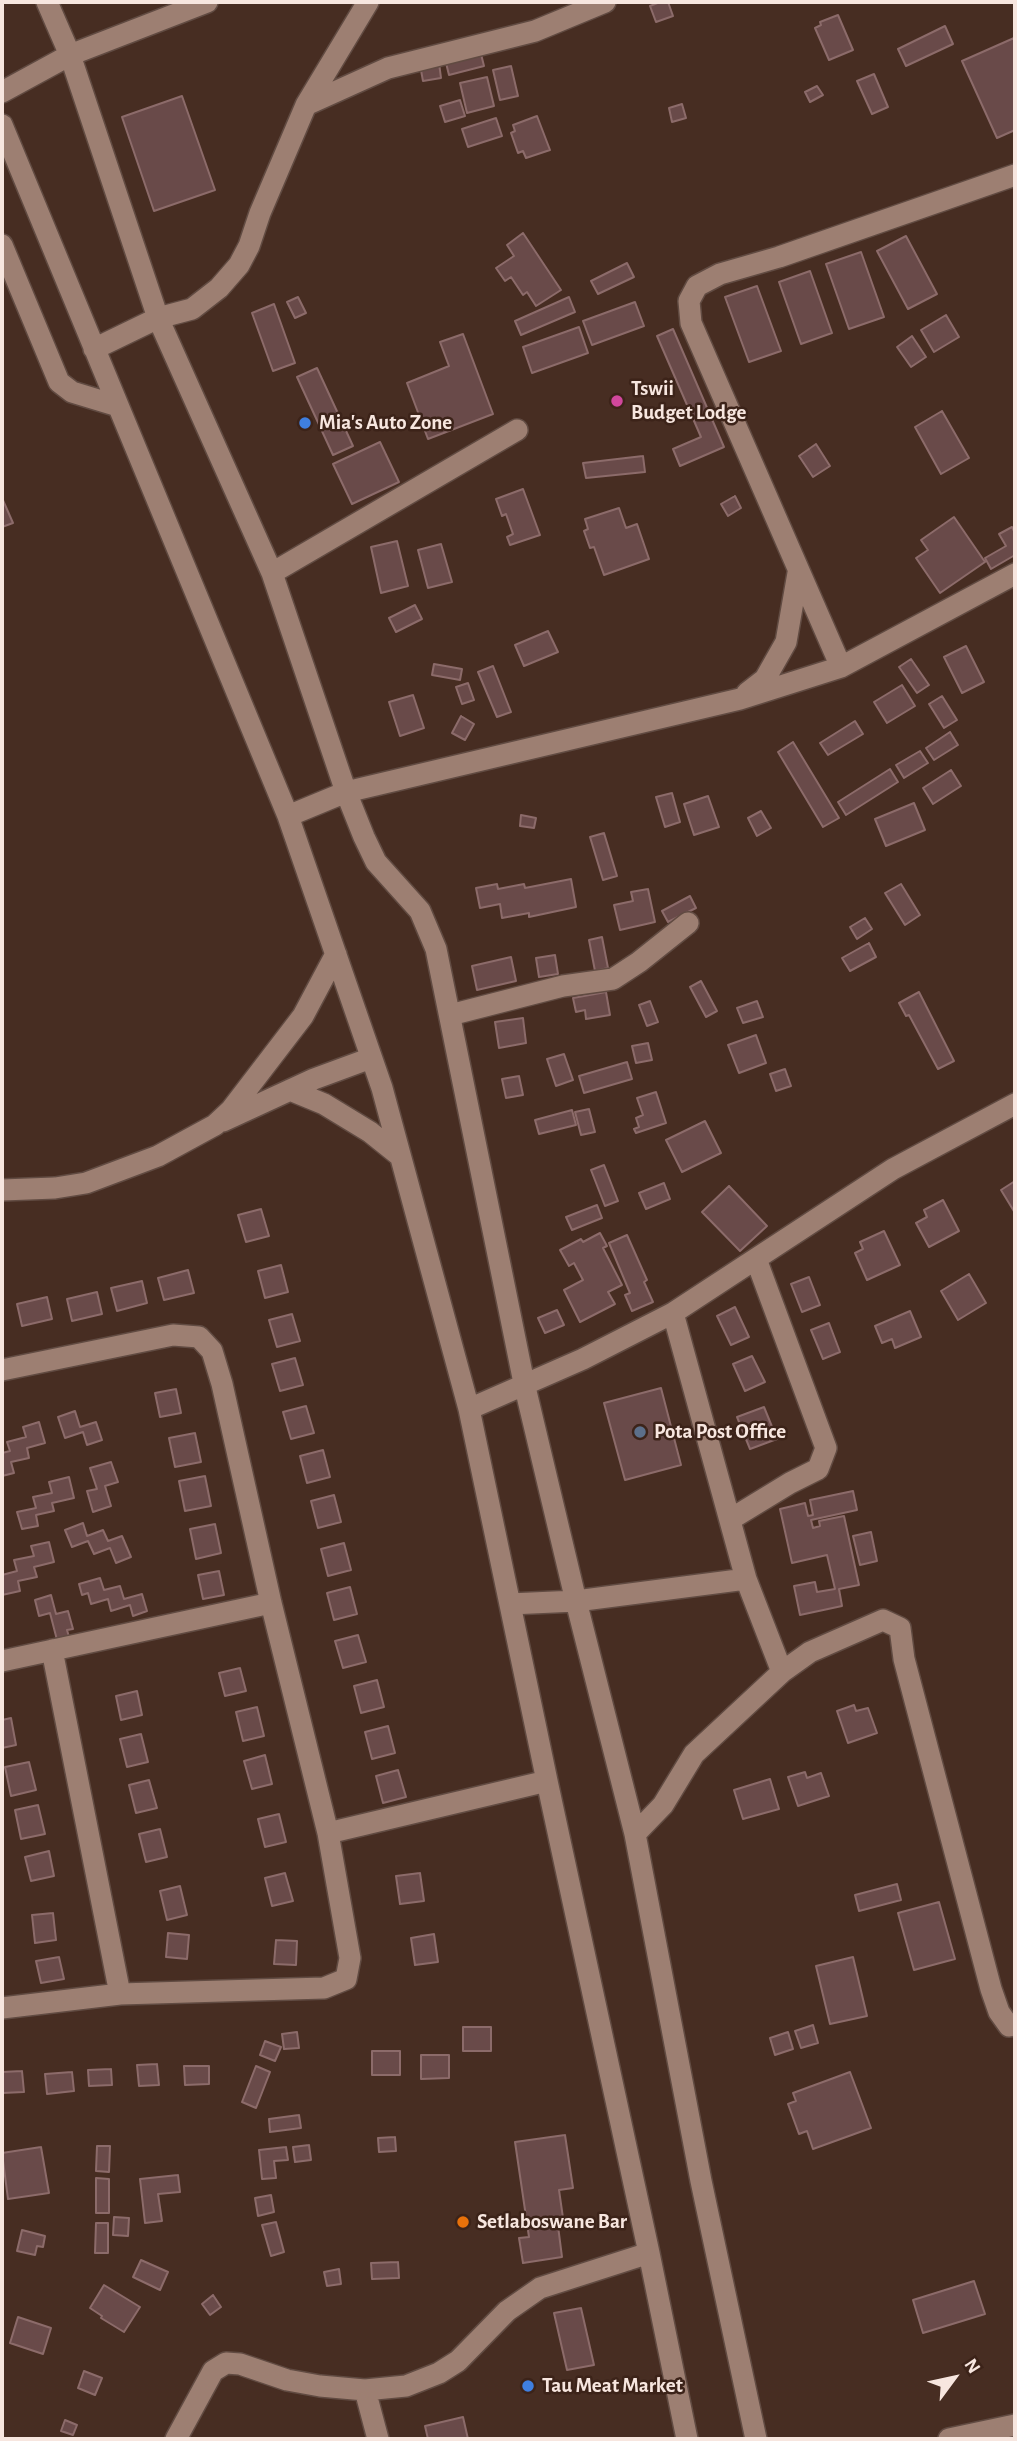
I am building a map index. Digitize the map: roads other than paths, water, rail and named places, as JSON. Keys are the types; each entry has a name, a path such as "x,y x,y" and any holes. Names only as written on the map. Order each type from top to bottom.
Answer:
{"street":[{"path":"47,2 70,55 158,318 272,573 346,792 376,862 420,911 430,932 450,1015 524,1383 635,1834 701,2181 756,2439"},
{"path":"2,92 70,55 207,2"},
{"path":"94,349 158,318 192,309 219,288 239,265 306,105 368,2"},
{"path":"306,105 388,68 534,31 605,2"},
{"path":"2,125 288,816 371,1058 469,1409 687,2439"},
{"path":"841,667 691,323 689,301 697,286 720,274 779,257 1015,174"},
{"path":"2,245 59,382 83,396 118,406"},
{"path":"272,573 517,430"},
{"path":"740,699 765,679 786,642 795,601 798,569"},
{"path":"288,816 346,792 740,699 841,667 1015,574"},
{"path":"450,1015 562,986 613,979 688,923"},
{"path":"215,1125 231,1110 303,1016 335,954"},
{"path":"2,1190 55,1188 86,1183 158,1156 215,1125 290,1090 371,1058"},
{"path":"290,1090 324,1104 370,1132 400,1156"},
{"path":"469,1409 583,1359 673,1313 893,1170 1015,1104"},
{"path":"730,1519 818,1469 827,1448 756,1259"},
{"path":"673,1313 747,1579 782,1672"},
{"path":"2,1370 173,1335 199,1337 212,1351 327,1833 350,1958 346,1979 324,1988 120,1994 2,2008"},
{"path":"510,1605 576,1601 747,1579"},
{"path":"2,1661 271,1603"},
{"path":"635,1834 663,1805 694,1754 782,1672 810,1652 883,1620 900,1628 904,1659 992,1989 999,2012 1009,2026 1015,2025"},
{"path":"52,1650 120,1994"},
{"path":"327,1833 547,1782"},
{"path":"176,2439 213,2371 226,2363 248,2366 298,2382 365,2390 406,2386 439,2373 458,2361 507,2311 540,2288 649,2253"},
{"path":"365,2390 378,2439"},
{"path":"949,2439 1015,2425"}],"place":[{"name":"Tswii Budget Lodge","path":"617,401"},
{"name":"Mia's Auto Zone","path":"305,423"},
{"name":"Pota Post Office","path":"640,1432"},
{"name":"Setlaboswane Bar","path":"463,2222"},
{"name":"Tau Meat Market","path":"528,2386"}]}
